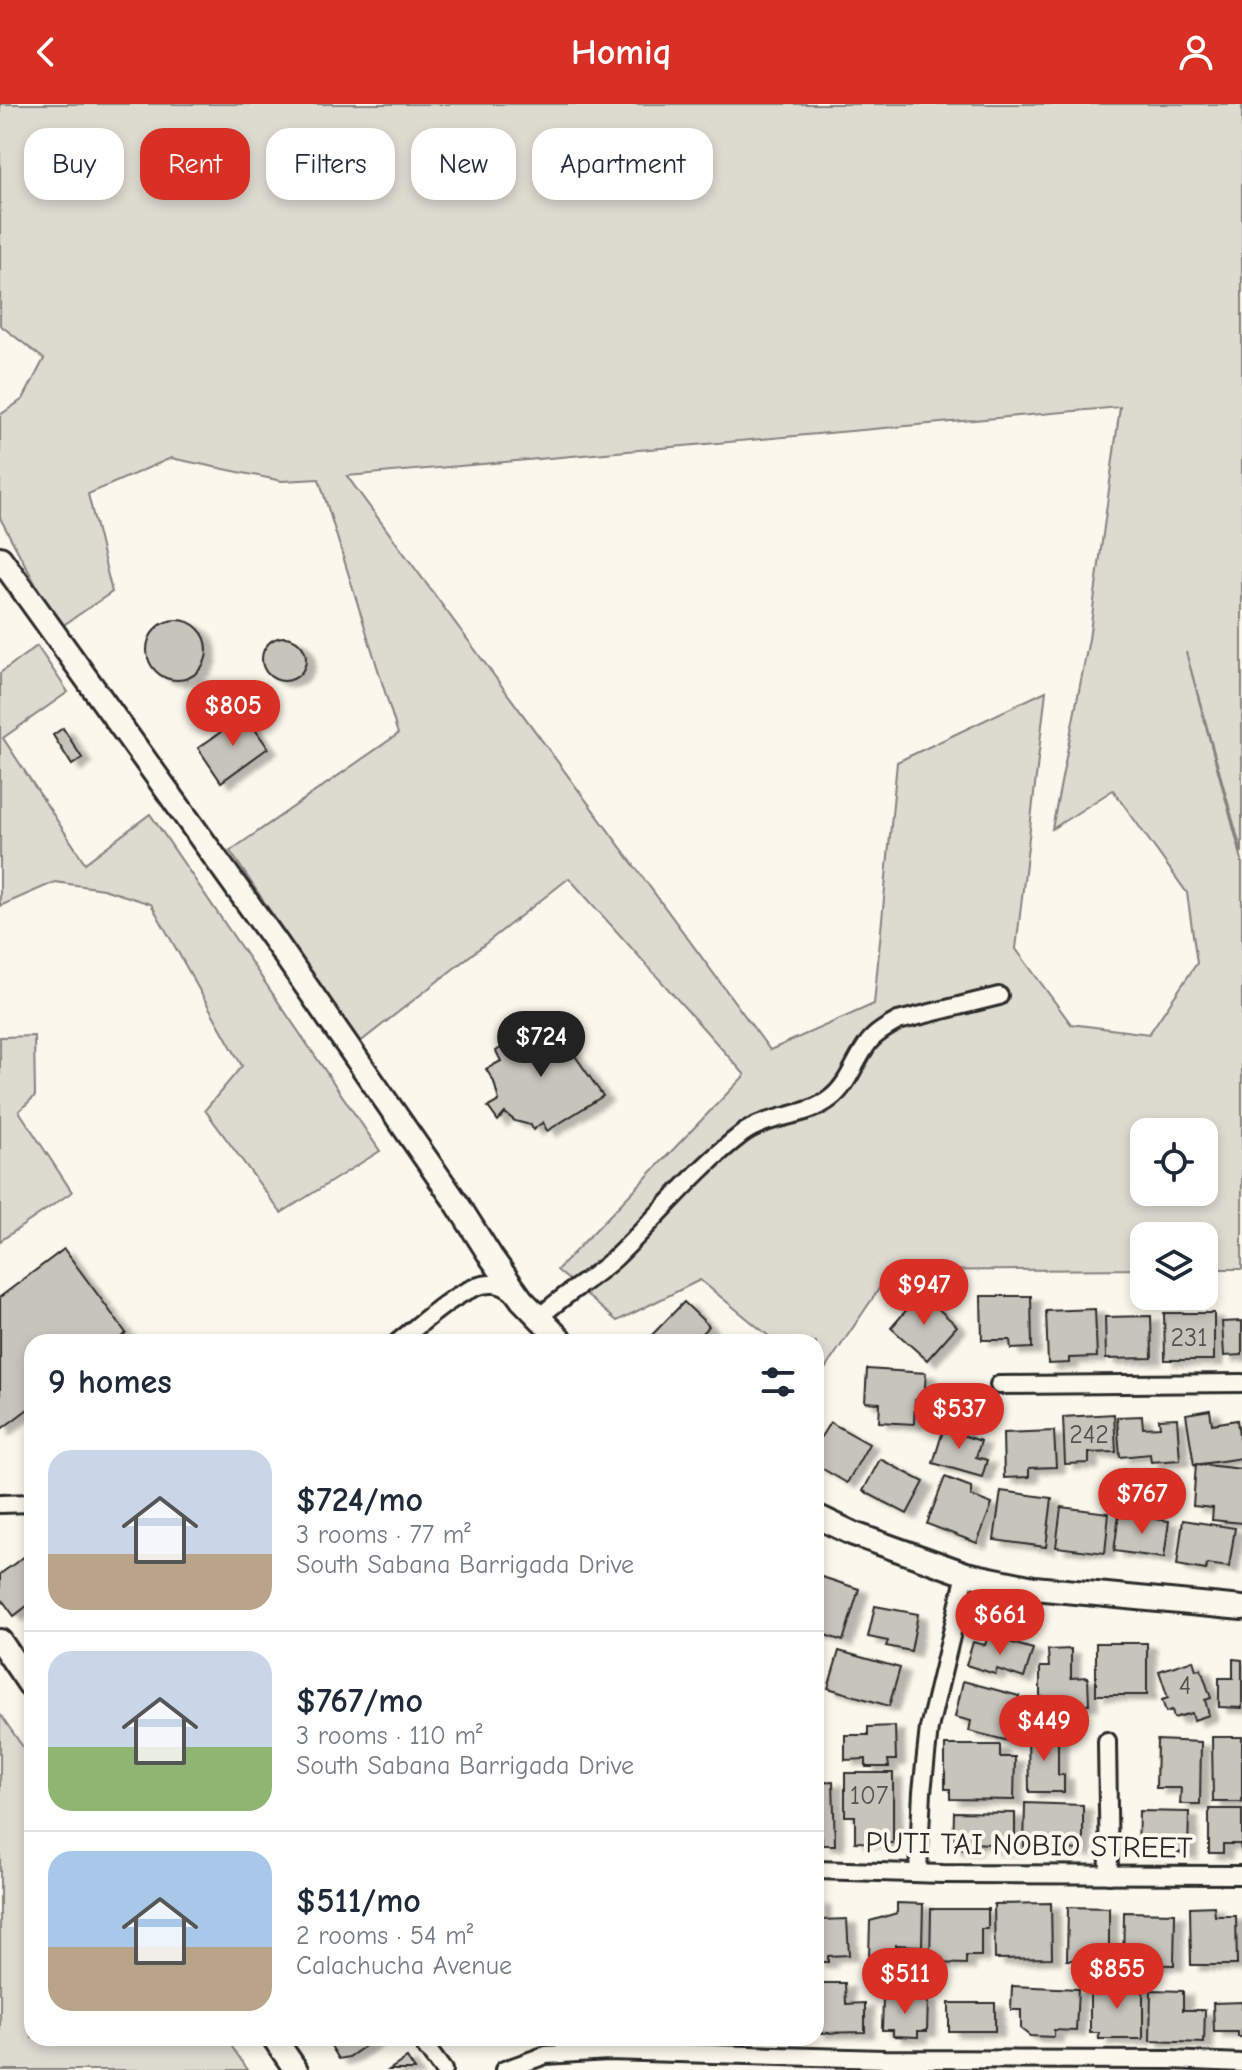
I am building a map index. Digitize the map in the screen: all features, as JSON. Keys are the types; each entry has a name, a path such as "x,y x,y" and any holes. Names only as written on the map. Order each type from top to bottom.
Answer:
{"main road":[{"path":"0,558 378,1089 522,1300 555,1334"},
{"path":"824,1520 854,1534 966,1574 1034,1588 1242,1608"},
{"path":"0,1641 8,1668 24,1681"},
{"path":"280,2046 296,2070"}],"street":[{"path":"539,1318 557,1300 615,1258 678,1193 743,1134 765,1122 822,1105 836,1095 869,1041 883,1029 898,1021 999,996"},
{"path":"408,1334 453,1299 477,1286 491,1283 503,1285 522,1300"},
{"path":"999,1385 1242,1383"},
{"path":"0,1504 24,1503"},
{"path":"918,1872 929,1728 966,1574"},
{"path":"1107,1741 1109,1875"},
{"name":"PUTI TAI NOBIO STREET","path":"824,1870 1242,1875"},
{"path":"425,2046 443,2070"},
{"path":"504,2070 546,2055 598,2051 869,2059 1242,2063"}],"shaded area":[{"path":"0,104 1242,104 1242,853 1186,652 1242,860 1242,1269 1218,1269 1218,1222 1130,1222 1130,1269 891,1271 824,1371 824,1334 766,1334 700,1280 617,1321 557,1270 745,1075 569,878 359,1043 230,851 398,734 319,479 282,481 171,458 88,494 112,592 59,628 0,518 0,415 23,399 44,359 0,325","holes":["1120,407 1089,639 1052,829 1113,790 1187,893 1197,963 1149,1034 1071,1024 1016,949 1046,691 897,762 874,1004 770,1050 347,476"]},
{"path":"37,646 68,692 3,738 85,863 150,814 380,1151 281,1213 205,1110 242,1066 151,904 103,889 55,882 0,906 0,673"},
{"path":"34,1036 35,1096 19,1111 72,1192 0,1241 0,1037"},
{"path":"0,1714 24,1748 24,2046 232,2046 248,2070 0,2070"}],"building":[{"path":"177,620 188,622 198,629 205,639 205,661 198,671 188,678 177,680 166,678 156,671 149,661 147,650 149,639 156,629 166,622"},
{"path":"284,637 299,644 306,659 299,674 284,681 269,674 262,659 269,644"},
{"path":"245,715 268,748 221,782 198,748"},
{"path":"63,728 82,758 72,765 53,735"},
{"path":"548,1017 603,1096 547,1131 543,1122 533,1130 531,1125 515,1121 505,1113 498,1121 488,1107 499,1101 494,1082 486,1069 501,1061 496,1051"},
{"path":"64,1249 126,1333 24,1334 24,1412 0,1430 0,1297"},
{"path":"921,1293 957,1326 927,1360 891,1328"},
{"path":"981,1296 1031,1296 1032,1348 1011,1349 1010,1340 982,1340"},
{"path":"684,1302 709,1326 701,1334 653,1334"},
{"path":"1095,1309 1097,1357 1069,1358 1069,1363 1048,1364 1046,1311"},
{"path":"1164,1313 1214,1313 1214,1360 1165,1360"},
{"path":"1151,1316 1152,1358 1106,1359 1105,1317"},
{"path":"1242,1321 1242,1355 1224,1356 1222,1322"},
{"path":"867,1369 926,1373 924,1401 915,1400 914,1424 879,1422 880,1403 865,1402"},
{"path":"1210,1410 1212,1424 1237,1420 1242,1458 1194,1465 1186,1414"},
{"path":"1114,1414 1116,1452 1089,1453 1089,1463 1065,1464 1063,1417"},
{"path":"1142,1416 1143,1428 1160,1427 1159,1419 1177,1418 1180,1460 1151,1462 1150,1454 1120,1457 1117,1417"},
{"path":"946,1421 965,1427 962,1435 981,1441 976,1457 987,1460 982,1477 933,1463"},
{"path":"830,1422 869,1444 847,1483 824,1470 824,1432"},
{"path":"1054,1431 1056,1467 1029,1468 1029,1477 1004,1478 1003,1433"},
{"path":"880,1459 924,1482 907,1514 863,1491"},
{"path":"1196,1464 1242,1469 1242,1523 1212,1520 1213,1508 1193,1506"},
{"path":"945,1477 971,1487 971,1496 992,1504 977,1543 927,1524"},
{"path":"1001,1491 1052,1498 1046,1547 994,1540"},
{"path":"1061,1507 1109,1513 1105,1553 1056,1547"},
{"path":"1119,1514 1169,1521 1164,1558 1114,1551"},
{"path":"1183,1520 1235,1528 1229,1567 1207,1564 1206,1570 1177,1565"},
{"path":"24,1557 24,1608 14,1616 0,1597 0,1574"},
{"path":"824,1578 859,1589 843,1641 824,1635"},
{"path":"875,1606 918,1614 911,1651 886,1646 888,1641 868,1637"},
{"path":"988,1636 1033,1649 1024,1678 997,1669 995,1674 966,1665 973,1642 985,1645"},
{"path":"1096,1643 1147,1643 1147,1695 1096,1695"},
{"path":"1071,1649 1071,1678 1088,1677 1089,1704 1066,1704 1066,1697 1040,1697 1040,1667 1049,1667 1048,1650"},
{"path":"839,1651 900,1668 889,1706 828,1688"},
{"path":"1233,1659 1242,1660 1242,1708 1219,1707 1219,1678 1233,1678"},
{"path":"1193,1660 1196,1670 1201,1669 1211,1698 1205,1700 1209,1715 1194,1720 1192,1713 1174,1718 1172,1710 1166,1712 1162,1700 1168,1698 1159,1671"},
{"path":"963,1681 1019,1696 1009,1741 969,1731 971,1721 955,1717"},
{"path":"895,1726 896,1760 888,1760 889,1767 866,1767 866,1759 845,1760 845,1735 868,1735 868,1727"},
{"path":"1028,1731 1058,1731 1058,1775 1064,1775 1064,1792 1029,1792"},
{"path":"1212,1737 1242,1737 1242,1802 1213,1802"},
{"path":"1157,1740 1201,1742 1200,1804 1180,1804 1181,1788 1156,1788"},
{"path":"945,1745 1000,1745 1000,1757 1015,1757 1014,1800 950,1799 950,1789 945,1789"},
{"path":"845,1773 893,1773 893,1843 855,1842 855,1816 845,1816"},
{"path":"833,1781 835,1845 824,1845 824,1782"},
{"path":"1025,1803 1083,1805 1083,1850 1024,1848"},
{"path":"1209,1809 1242,1809 1242,1856 1240,1844 1223,1844 1223,1853 1209,1853"},
{"path":"1139,1811 1189,1812 1188,1853 1173,1852 1173,1845 1155,1844 1155,1853 1138,1852"},
{"path":"954,1812 1015,1813 1015,1850 990,1849 991,1844 972,1843 972,1850 953,1849"},
{"path":"897,1903 923,1904 922,1946 896,1945 895,1958 869,1957 870,1921 897,1913"},
{"path":"1051,1903 1052,1958 995,1959 994,1904"},
{"path":"1214,1906 1215,1916 1236,1916 1237,1965 1191,1965 1190,1907"},
{"path":"1068,1907 1109,1908 1109,1950 1092,1950 1091,1960 1067,1960"},
{"path":"931,1909 988,1909 988,1929 981,1929 981,1956 966,1956 966,1964 930,1963"},
{"path":"1124,1912 1175,1913 1174,1965 1123,1964"},
{"path":"847,1919 849,1955 828,1956 828,1962 824,1962 824,1920"},
{"path":"824,1983 845,1983 846,2004 865,2003 865,2032 824,2033"},
{"path":"1090,1983 1143,1983 1143,2039 1099,2039 1099,2033 1090,2033"},
{"path":"1012,1986 1078,1989 1076,2031 1054,2030 1054,2037 1030,2036 1021,2029 1021,2010 1011,2010"},
{"path":"1151,1990 1183,1991 1183,2010 1205,2010 1204,2043 1150,2041"},
{"path":"883,1998 928,1999 927,2031 918,2031 918,2037 893,2036 893,2030 882,2030"},
{"path":"1242,2002 1242,2037 1238,2037 1238,2032 1214,2032 1213,2003"},
{"path":"949,2003 995,2003 995,2031 949,2031"},
{"path":"331,2046 365,2046 349,2057 339,2059"},
{"path":"407,2058 415,2070 389,2070"}]}
